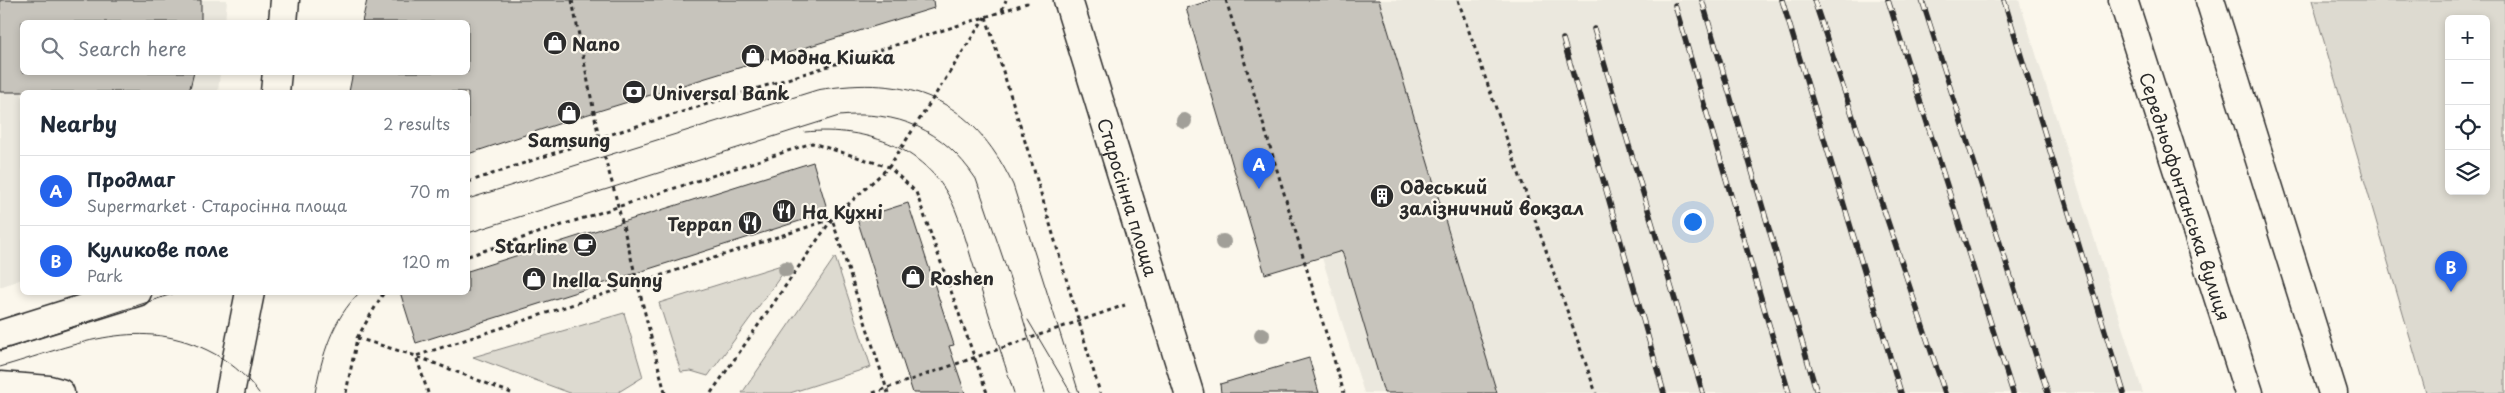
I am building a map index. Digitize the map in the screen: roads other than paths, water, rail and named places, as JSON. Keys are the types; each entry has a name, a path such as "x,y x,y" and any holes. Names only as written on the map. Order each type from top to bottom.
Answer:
{"main road":[{"path":"283,20 286,0"},
{"name":"Старосінна площа","path":"1068,0 1189,393"},
{"name":"Середньофонтанська вулиця","path":"2123,0 2250,393"},
{"path":"2210,0 2333,393"},
{"path":"275,90 277,75"},
{"path":"0,335 127,295"},
{"path":"230,393 249,295"},
{"path":"0,386 49,390 60,393"}],"tram line":[{"path":"470,198 817,90 850,86 881,86 909,90 934,99 957,112 978,131 997,155 1013,185 1079,393"},
{"path":"470,232 839,116 881,116 900,120 934,136 949,147 976,179 1019,305 1045,393"},
{"path":"805,132 851,133 873,138 894,145 913,156 930,170 944,188 955,209 1014,393"},
{"path":"0,351 169,295"},
{"path":"315,393 321,365 335,326 357,295"},
{"path":"1028,320 1071,393"},
{"path":"0,367 103,338 154,335 180,340 215,354 242,374 259,393"}],"railway":[{"path":"1702,0 1817,393"},
{"path":"1782,0 1901,393"},
{"path":"1814,0 1945,393"},
{"path":"1888,0 2013,393"},
{"path":"1922,0 2048,393"},
{"path":"2004,0 2124,393"},
{"path":"1675,5 1789,393"},
{"path":"1594,29 1703,393"},
{"path":"1563,39 1664,393"}],"place":[{"name":"Nano","path":"555,43"},
{"name":"Модна Кішка","path":"753,56"},
{"name":"Universal Bank","path":"634,92"},
{"name":"Samsung","path":"569,113"},
{"name":"Продмаг","path":"1259,189"},
{"name":"Одеський залізничний вокзал","path":"1382,196"},
{"name":"На Кухнi","path":"784,211"},
{"name":"Teppan","path":"750,223"},
{"name":"Starline","path":"585,245"},
{"name":"Roshen","path":"913,277"},
{"name":"Inella Sunny","path":"534,279"},
{"name":"Куликове поле","path":"2451,292"}]}
